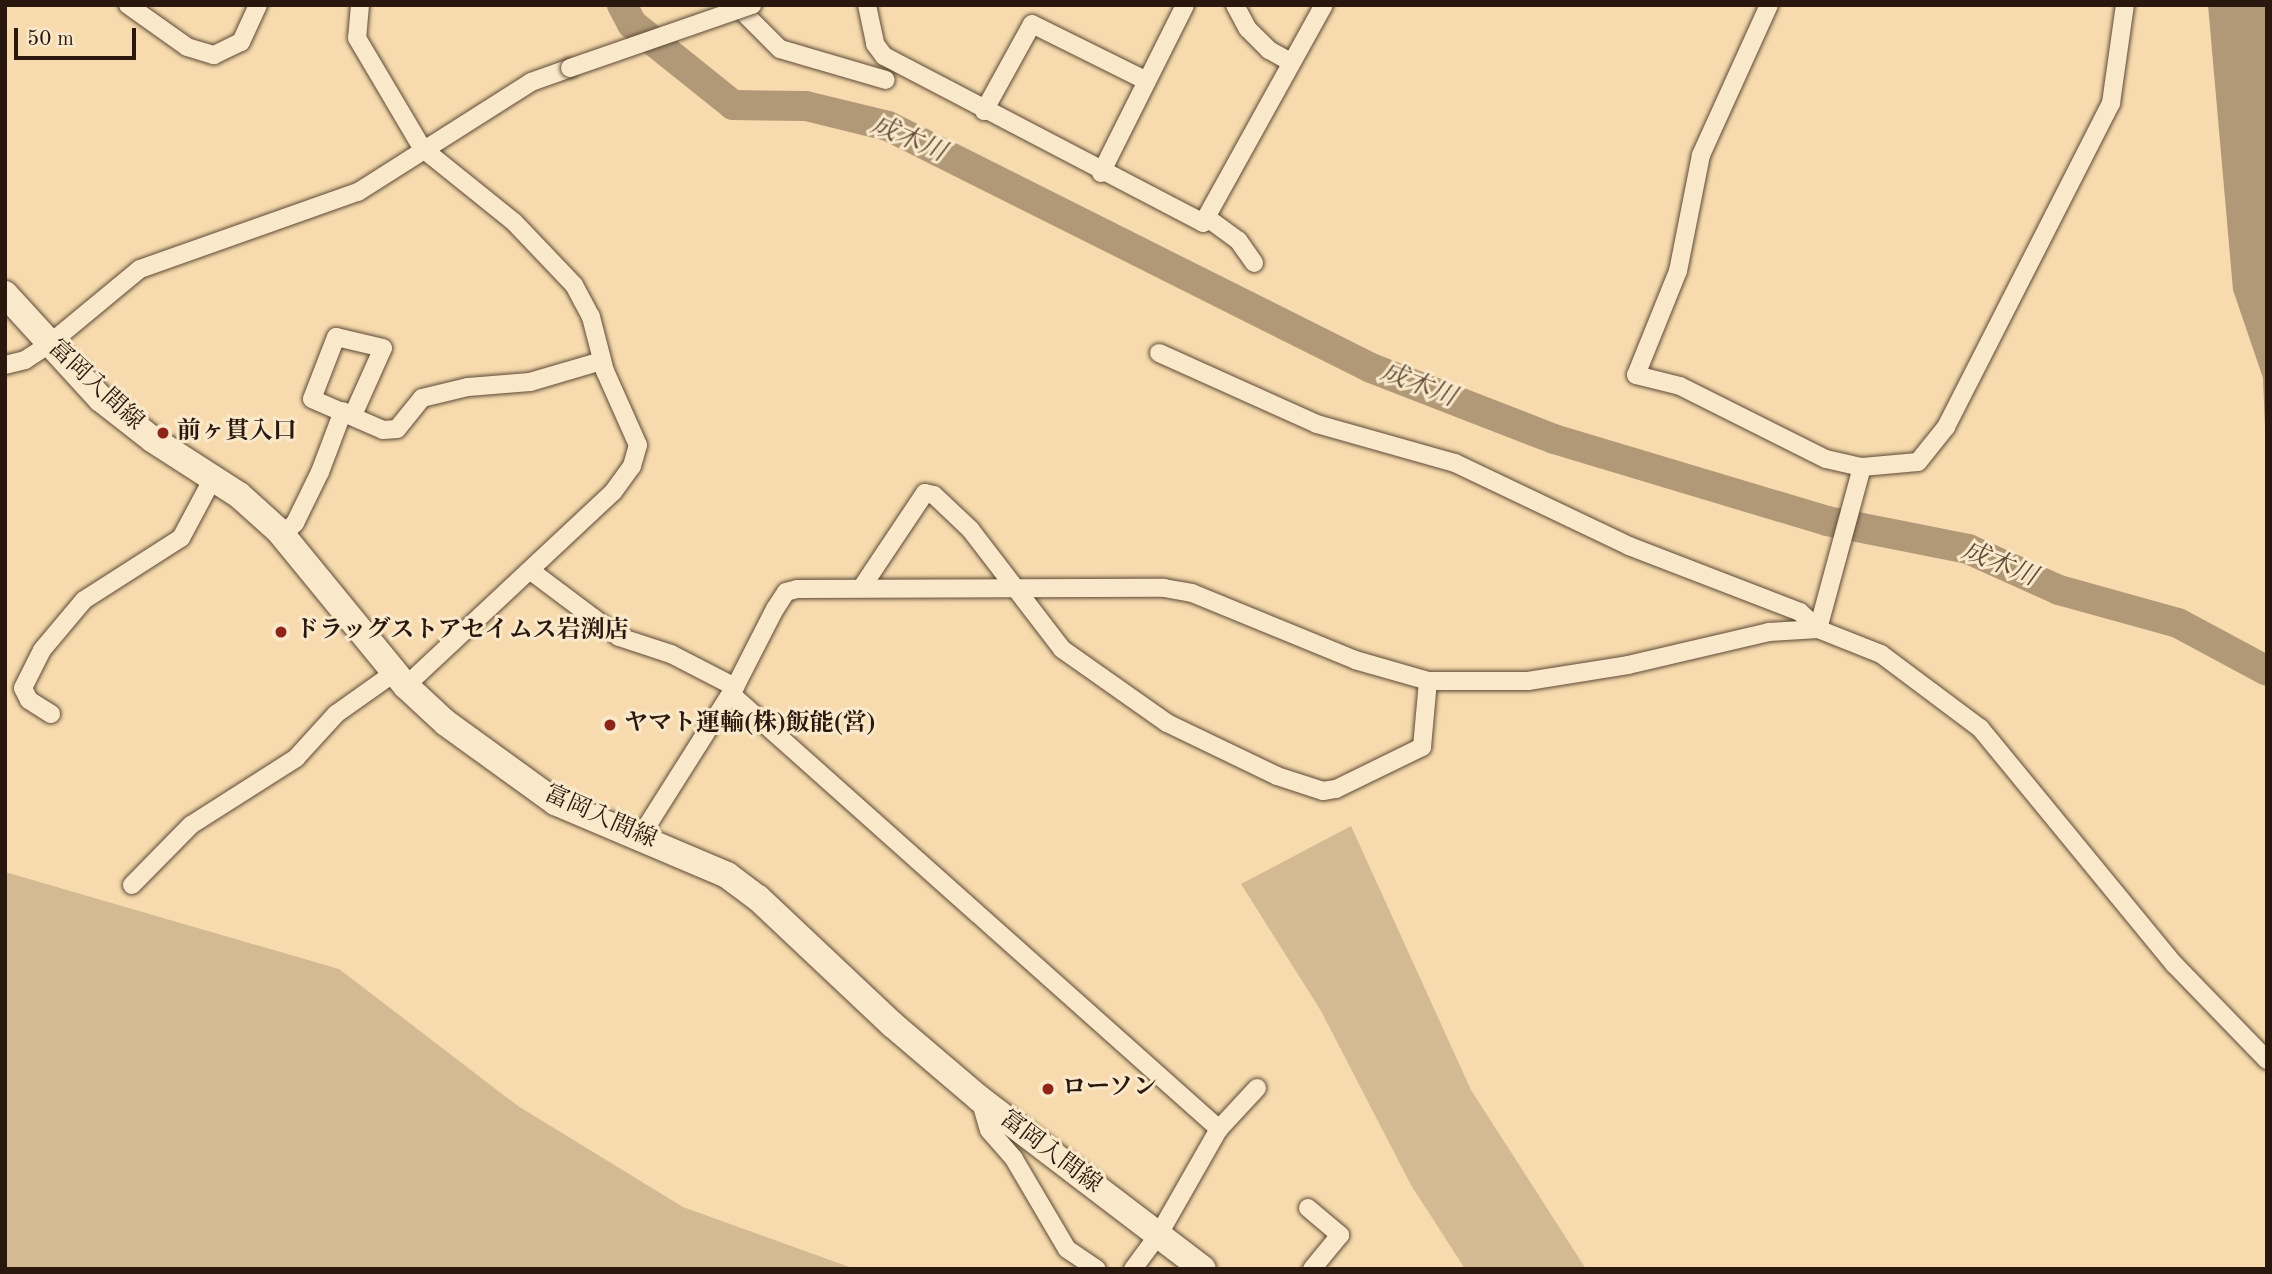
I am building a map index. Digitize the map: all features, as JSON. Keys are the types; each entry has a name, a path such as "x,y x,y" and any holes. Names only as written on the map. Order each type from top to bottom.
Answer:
{"main road":[{"name":"富岡入間線","path":"5,294 48,345 126,420 213,478 284,535 401,679 446,723 555,802 702,862 758,898 892,1025 980,1100 1203,1269"}],"street":[{"path":"128,5 187,47 214,55 241,42 258,5"},
{"path":"132,885 191,825 296,758 336,714 401,679 531,571 613,492 632,466 638,445 602,361 591,317 574,285 514,222 422,148 358,38 360,5"},
{"path":"736,5 780,50 886,80"},
{"path":"5,365 25,360 48,345 140,269 358,192 422,148 531,82 752,5"},
{"path":"867,5 875,44 884,56 1101,173 1203,223 1324,5"},
{"path":"1101,173 1185,5"},
{"path":"1235,5 1248,29 1269,50 1291,62"},
{"path":"1769,5 1700,155 1678,271 1636,375 1680,386 1826,459 1862,467 1918,462 1945,428 2111,103 2124,5"},
{"path":"984,111 1032,24 1146,80"},
{"path":"1206,217 1238,240 1254,263"},
{"path":"284,535 295,523 348,413 383,348 336,337 312,399 348,413 383,430 397,429 422,398 468,387 530,382 602,361"},
{"path":"1159,353 1317,424 1455,463 1629,546 1800,612 1818,629 1881,654 1980,728 2174,964 2267,1060"},
{"path":"1818,629 1862,467"},
{"path":"51,713 29,700 23,688 42,650 84,600 181,538 213,478"},
{"path":"862,587 925,494 934,495 970,529 1062,649 1167,723 1277,776 1323,791 1336,789 1422,747 1428,681"},
{"path":"531,571 619,636 671,654 733,691 1219,1129"},
{"path":"640,837 733,691 786,592 862,587 1164,588 1192,593 1355,660 1428,681 1528,681 1639,663 1769,632 1818,629"},
{"path":"1133,1269 1158,1234 1219,1129 1256,1087"},
{"path":"980,1100 989,1130 1014,1158 1067,1249 1097,1269"},
{"path":"1308,1208 1340,1235 1312,1269"}],"shaded area":[{"path":"2208,5 2267,5 2267,478 2263,378 2233,290"},
{"path":"1351,826 1471,1090 1586,1269 1465,1269 1411,1185 1321,1011 1241,884"},
{"path":"5,872 339,969 518,1106 683,1207 855,1269 5,1269"}],"waterway":[{"name":"成木川","path":"622,5 632,24 733,105 806,106 888,126 1371,368 1554,439 1827,521 1968,549 2059,590 2178,623 2267,671"}],"place":[{"name":"前ヶ貫入口","path":"163,433"},
{"name":"ドラッグストアセイムス岩渕店","path":"281,632"},
{"name":"ヤマト運輸(株)飯能(営)","path":"610,725"},
{"name":"ローソン","path":"1048,1089"}]}
